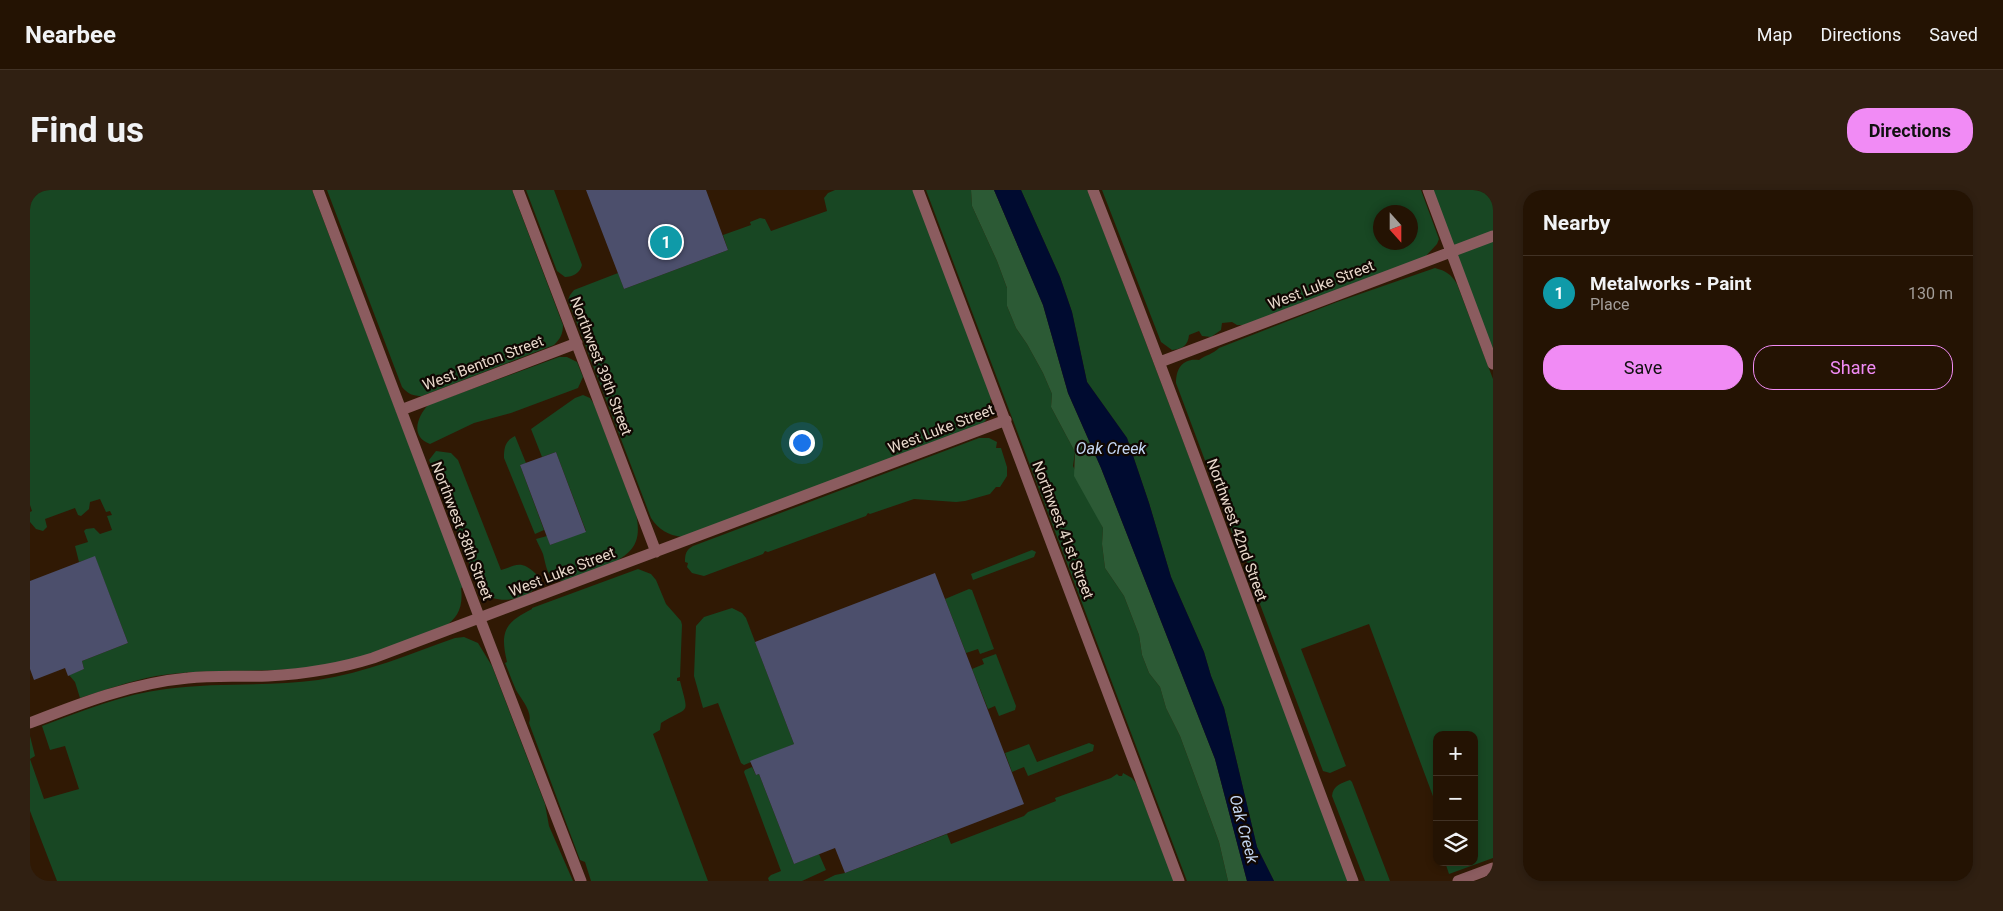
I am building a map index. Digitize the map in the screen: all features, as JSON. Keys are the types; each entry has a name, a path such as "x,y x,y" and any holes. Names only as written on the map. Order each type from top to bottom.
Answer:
{"street":[{"name":"Northwest 38th Street","path":"318,190 581,881"},
{"name":"Northwest 39th Street","path":"518,190 656,552"},
{"name":"Northwest 41st Street","path":"918,190 1179,881"},
{"name":"Northwest 42nd Street","path":"1093,190 1160,362 1353,881"},
{"path":"1428,190 1493,364"},
{"name":"West Luke Street","path":"1160,362 1493,236"},
{"name":"West Benton Street","path":"401,410 577,343"},
{"name":"West Luke Street","path":"30,722 109,694 167,681 212,676 304,673 338,668 391,652 1006,420"},
{"path":"1458,881 1493,868"}],"green space":[{"path":"30,190 312,190 463,587 461,588 459,610 447,625 430,634 371,654 333,664 288,669 194,672 156,676 80,698 75,682 69,675 84,669 82,661 128,643 95,557 79,562 75,546 88,542 84,531 86,529 94,528 100,534 112,530 107,516 112,515 110,511 106,512 100,499 90,502 89,509 81,516 78,515 75,508 45,519 47,527 43,531 36,529 30,522 30,512 32,511 30,505"},
{"path":"327,190 512,190 563,325 559,338 554,345 422,396 409,393 402,387"},
{"path":"526,190 554,190 582,265 576,274 565,277 557,271"},
{"path":"835,190 913,190 992,399 990,400 991,410 989,416 982,424 682,537 672,535 657,526 651,518 568,300 570,295 574,290 618,273 624,289 728,250 723,235 751,225 750,222 760,218 765,219 771,231 827,211 824,198 828,193"},
{"path":"926,190 971,190 972,206 1007,288 1007,306 1016,328 1043,373 1052,394 1051,407 1075,452 1073,466 1103,528 1102,544 1105,568 1124,596 1139,635 1142,655 1149,673 1160,687 1166,708 1180,736 1219,842 1228,881 1187,881"},
{"path":"971,190 994,190 1043,305 1068,393 1101,468 1215,759 1247,881 1228,881 1219,842 1180,736 1166,708 1160,687 1149,673 1142,655 1139,635 1124,596 1105,568 1102,544 1103,528 1074,476 1075,452 1051,407 1052,394 1043,373 1016,328 1007,306 1007,288 972,206"},
{"path":"1021,190 1088,190 1350,881 1274,881 1257,847 1224,708 1204,652 1171,577 1127,438 1087,382 1072,312 1060,277"},
{"path":"1102,190 1421,190 1439,239 1437,244 1424,258 1244,325 1237,325 1232,322 1222,323 1221,330 1211,337 1202,336 1199,331 1189,335 1184,346 1172,350 1161,342"},
{"path":"1428,190 1493,190 1493,364"},
{"path":"1435,268 1442,270 1448,273 1457,284 1493,379 1493,858 1478,863 1478,731 1433,731 1433,796 1369,624 1301,649 1346,766 1330,773 1323,771 1255,591 1246,560 1240,554 1176,383 1177,373 1185,362 1199,360 1219,348 1337,302"},
{"path":"559,357 567,357 577,362 583,377 578,388 511,413 474,423 430,444 420,437 417,426 421,415 428,405"},
{"path":"583,395 590,398 594,404 636,514 638,535 632,549 625,556 606,567 566,581 555,579 551,576 536,539 547,536 550,545 586,531 556,452 542,457 531,429 575,398"},
{"path":"515,436 526,463 520,465 544,530 535,534 504,458 506,445"},
{"path":"979,438 989,438 997,442 996,448 1001,448 1007,467 1007,476 1000,487 996,487 990,494 956,502 914,499 870,514 868,513 866,516 768,552 765,551 763,554 704,576 692,573 687,567 688,563 685,562 686,554 693,546"},
{"path":"436,451 451,453 458,460 501,570 515,565 523,565 536,574 538,583 531,592 519,598 506,600 489,596 481,586 472,571 429,460"},
{"path":"1032,550 1036,552 1034,557 973,580 971,574"},
{"path":"638,569 651,574 656,580 666,604 681,621 682,625 680,677 677,678 677,681 680,681 686,705 685,709 661,723 660,730 653,734 708,881 591,881 585,862 580,860 529,723 528,710 516,690 505,663 507,662 504,636 506,629 515,619 532,608"},
{"path":"969,589 972,590 994,649 980,654 978,649 966,653 945,599"},
{"path":"732,608 742,613 746,618 794,744 744,765 741,763 718,703 703,708 694,676 696,626 704,617"},
{"path":"464,637 478,643 492,666 545,804 549,826 573,881 57,881 30,811 30,759 44,799 79,789 65,746 50,750 42,726 103,704 150,691 185,687 299,682 336,677 387,662 455,638"},
{"path":"996,654 1016,706 1015,710 999,716 995,706 988,709 972,669 984,664 982,659"},
{"path":"30,736 35,756 30,759"},
{"path":"1089,743 1094,745 1093,751 1028,776 1024,767 1012,772 1005,753 1029,744 1037,762"},
{"path":"752,767 756,775 759,774 794,864 819,854 826,870 802,881 769,881 768,878 771,875 781,871 744,772"},
{"path":"1123,773 1132,778 1136,783 1174,881 823,881 947,834 951,844 1024,816 1028,812 1056,801 1055,798 1111,778 1117,774 1122,776"},
{"path":"1350,780 1390,881 1365,881 1332,796 1336,787"},
{"path":"1446,866 1471,866 1449,874"}],"water":[{"name":"Oak Creek","path":"994,190 1021,190 1060,277 1072,312 1087,382 1127,438 1171,577 1204,652 1224,708 1257,847 1274,881 1247,881 1215,759 1101,468 1068,393 1043,305"}],"building":[{"path":"586,190 706,190 728,250 624,289"},
{"path":"556,452 586,532 550,545 520,465"},
{"path":"95,556 128,643 82,661 84,669 68,676 65,668 34,680 30,669 30,581"},
{"path":"935,573 1024,804 845,873 835,848 794,864 759,774 756,775 750,761 794,744 755,642"}],"place":[{"name":"Metalworks - Paint","path":"666,242"}]}
